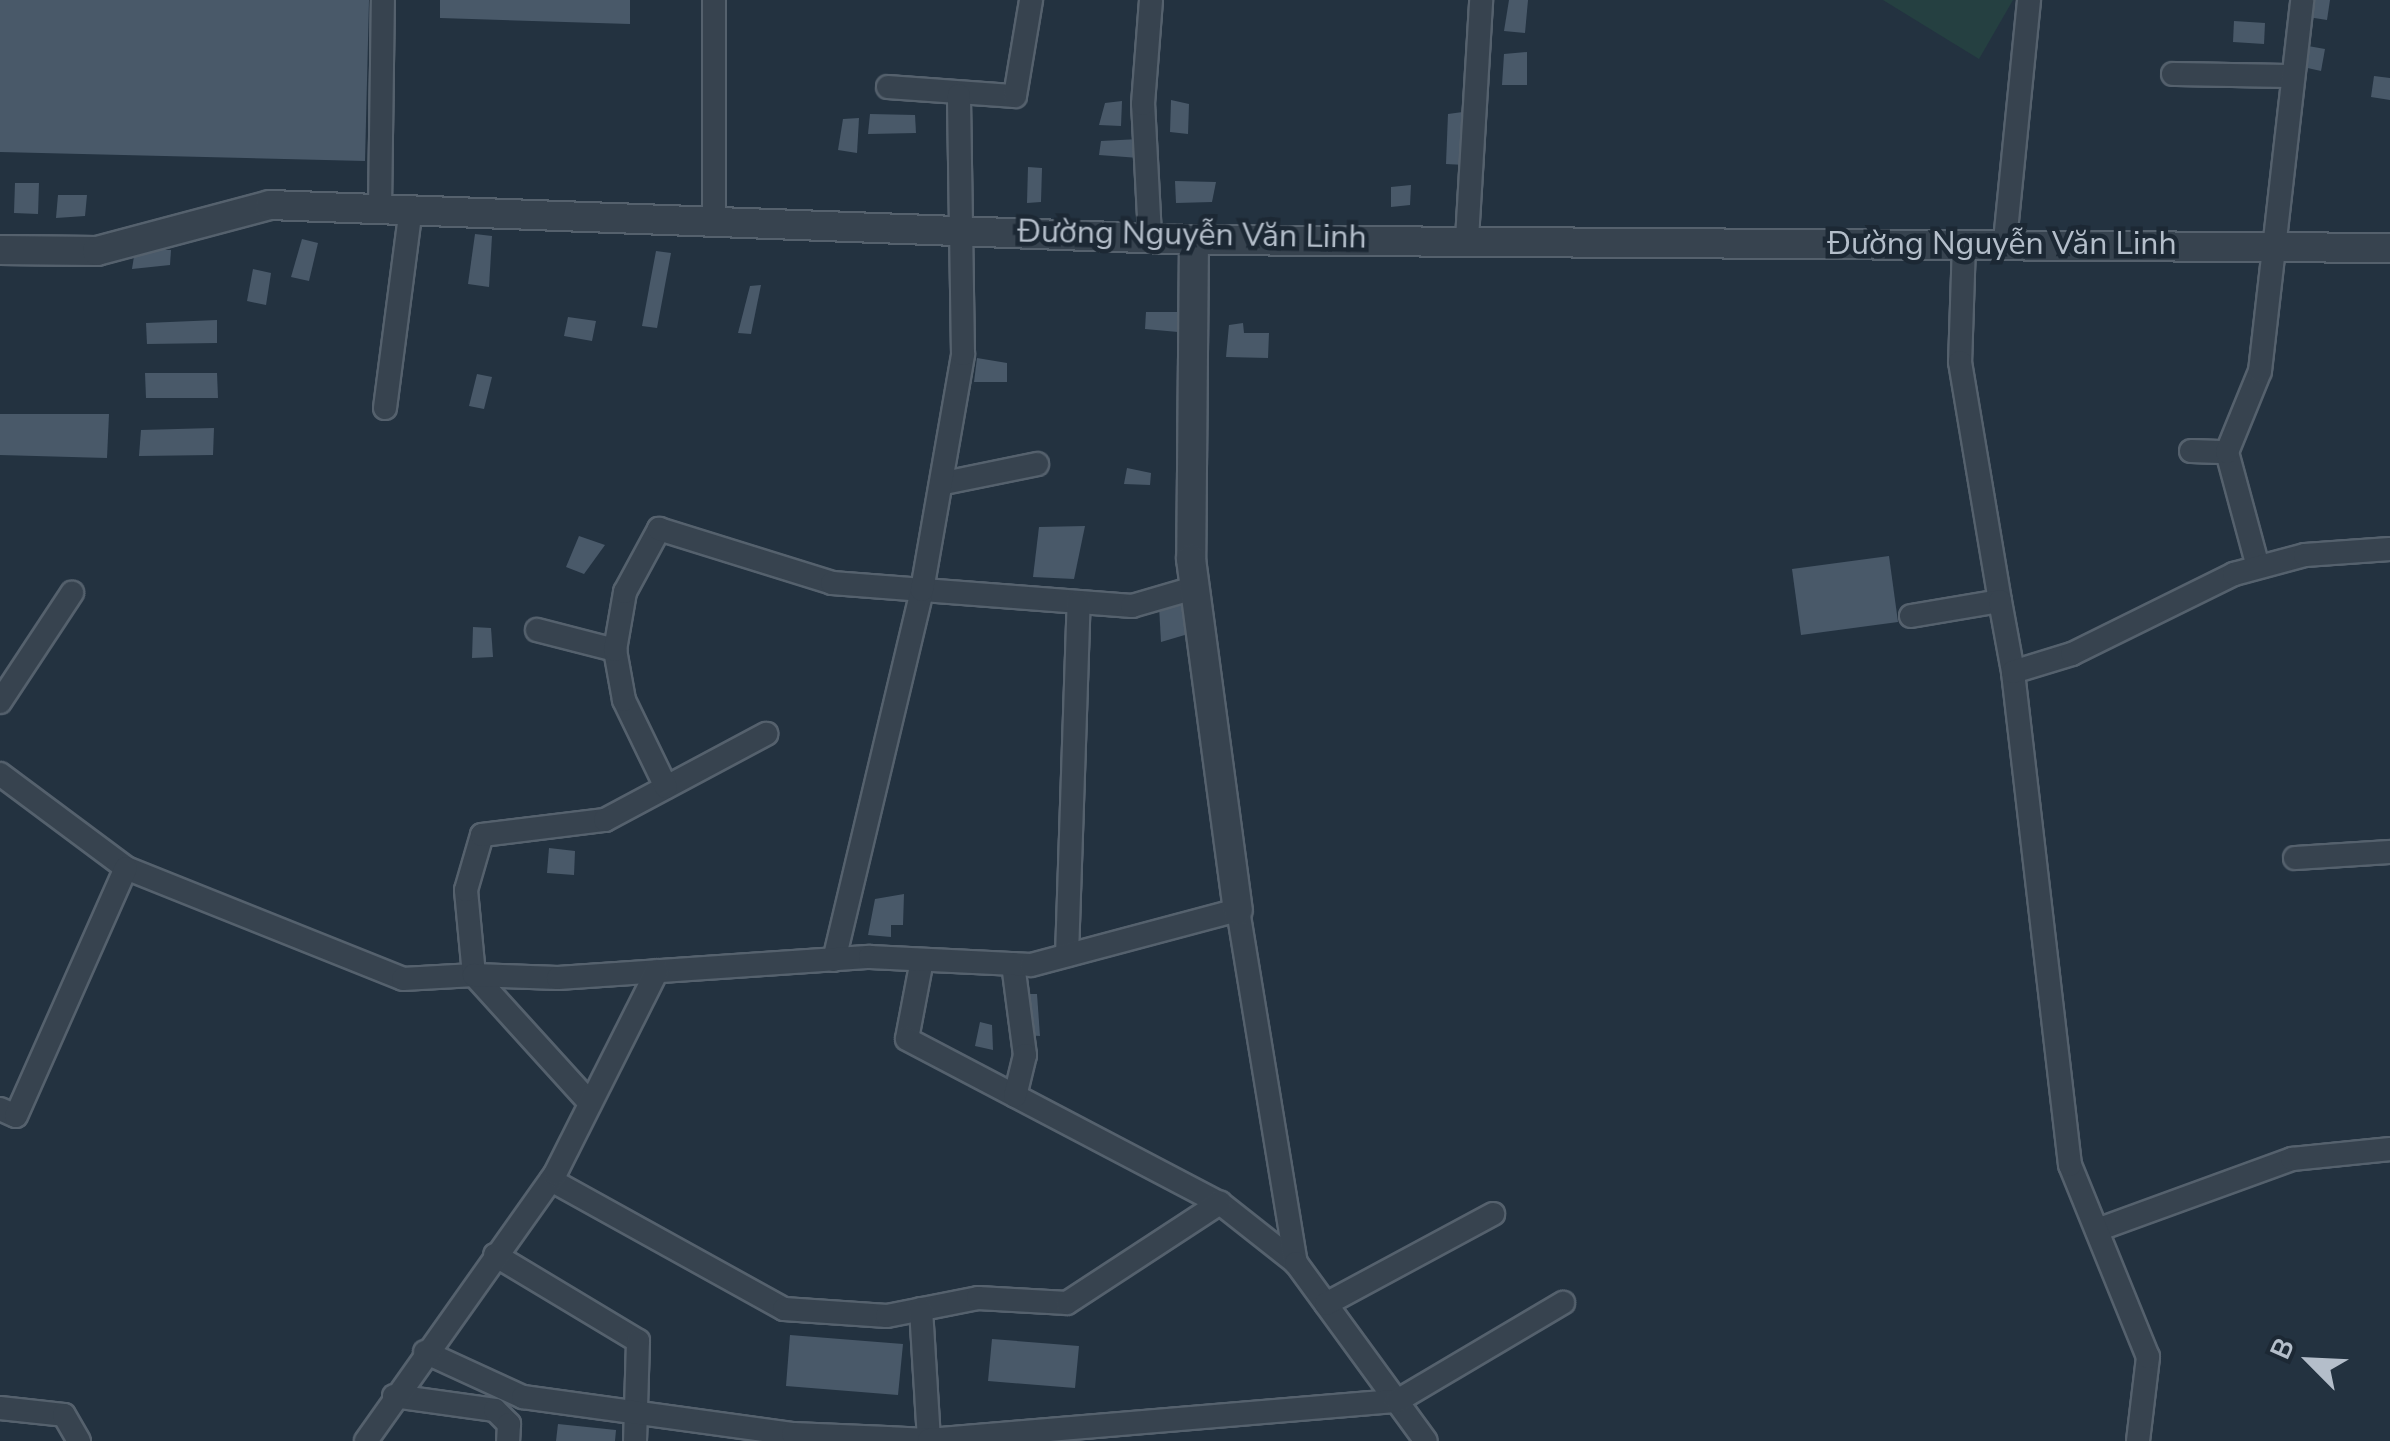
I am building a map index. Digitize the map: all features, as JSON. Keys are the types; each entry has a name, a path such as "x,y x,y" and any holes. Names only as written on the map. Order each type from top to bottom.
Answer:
{"street":[{"path":"380,208 383,0"},
{"path":"714,0 714,220"},
{"path":"888,88 1015,96 1030,0"},
{"path":"1150,236 1142,104 1151,0"},
{"path":"1466,239 1481,0"},
{"path":"2005,241 2029,0"},
{"path":"2258,567 2227,452 2260,371 2290,76 2302,0"},
{"path":"2173,74 2290,76"},
{"path":"834,960 922,590 964,354 966,228 960,95"},
{"name":"Đường Nguyễn Văn Linh","path":"0,250 98,251 270,204 966,228 1194,240 1964,244 2005,241 2390,248"},
{"path":"386,408 410,209"},
{"path":"1194,240 1194,588 1238,910 1296,1263"},
{"path":"1964,244 1960,362 2013,672 2070,1165 2148,1358 2138,1441"},
{"path":"2192,451 2227,452"},
{"path":"944,483 1038,464"},
{"path":"666,787 624,700 615,650 626,592 658,529 832,582 1132,606 1194,588"},
{"path":"2013,672 2258,567 2390,550"},
{"path":"4,686 72,593"},
{"path":"1912,616 2000,601"},
{"path":"1067,955 1079,602"},
{"path":"537,630 615,650"},
{"path":"590,1103 474,975 466,890 482,835 604,820 766,734"},
{"path":"0,774 126,868 388,975 657,971 834,960 1013,964 1067,955 1238,910"},
{"path":"2295,858 2390,852"},
{"path":"0,1108 16,1116 126,868"},
{"path":"922,960 906,1039 1220,1203 1296,1263 1426,1441"},
{"path":"1013,964 1025,1056 1016,1096"},
{"path":"366,1441 424,1352 551,1180 657,971"},
{"path":"2097,1230 2292,1159 2390,1149"},
{"path":"551,1180 784,1309 887,1316 978,1298 1067,1303 1220,1203"},
{"path":"1326,1304 1493,1214"},
{"path":"495,1255 638,1341 635,1441"},
{"path":"424,1352 523,1397 793,1434 930,1441 1397,1401 1563,1304"},
{"path":"921,1309 930,1441"},
{"path":"394,1396 494,1410 509,1424 508,1441"},
{"path":"0,1408 64,1415 79,1441"}],"green space":[{"path":"1883,0 2013,0 1979,59"}],"building":[{"path":"0,0 369,0 365,161 0,152"},
{"path":"440,0 630,0 630,24 440,18"},
{"path":"1509,0 1528,0 1525,33 1504,31"},
{"path":"2310,0 2330,0 2327,20 2308,17"},
{"path":"2234,21 2265,23 2264,44 2233,42"},
{"path":"2308,46 2325,49 2321,71 2303,67"},
{"path":"1527,52 1527,85 1502,85 1504,54"},
{"path":"2374,76 2390,78 2390,100 2371,97"},
{"path":"1171,100 1189,104 1188,134 1170,132"},
{"path":"1122,101 1121,126 1099,125 1105,103"},
{"path":"1470,111 1465,165 1446,164 1448,114"},
{"path":"870,114 915,115 916,133 868,134"},
{"path":"859,118 857,153 838,150 843,119"},
{"path":"1139,139 1139,158 1099,155 1101,141"},
{"path":"1028,167 1042,168 1041,202 1027,203"},
{"path":"1175,181 1216,182 1212,202 1176,203"},
{"path":"15,183 39,183 38,214 14,213"},
{"path":"1411,185 1410,205 1391,207 1391,187"},
{"path":"58,195 87,195 85,216 56,218"},
{"path":"475,234 492,236 489,287 468,284"},
{"path":"302,239 318,243 309,281 291,277"},
{"path":"135,250 171,250 170,265 132,269"},
{"path":"656,251 671,253 657,328 642,326"},
{"path":"253,269 271,273 266,305 247,301"},
{"path":"761,285 751,334 738,333 750,286"},
{"path":"1146,312 1189,312 1189,333 1145,329"},
{"path":"568,317 596,321 592,341 564,336"},
{"path":"217,320 217,343 147,344 146,323"},
{"path":"1243,323 1244,333 1269,333 1268,358 1226,357 1229,325"},
{"path":"977,358 1007,363 1007,382 974,382"},
{"path":"145,373 217,373 218,398 146,398"},
{"path":"477,374 492,377 484,409 469,406"},
{"path":"0,414 109,414 107,458 0,455"},
{"path":"214,428 213,455 139,456 141,430"},
{"path":"1127,468 1151,473 1150,485 1124,484"},
{"path":"1085,526 1074,579 1033,577 1039,527"},
{"path":"579,536 605,545 584,574 566,567"},
{"path":"1889,556 1898,622 1801,635 1792,569"},
{"path":"1187,601 1195,632 1161,642 1159,606"},
{"path":"473,627 491,628 493,657 472,658"},
{"path":"549,848 575,851 574,875 547,873"},
{"path":"904,894 903,925 891,925 891,937 868,935 875,899"},
{"path":"1019,994 1037,994 1040,1036 1024,1035"},
{"path":"980,1022 992,1025 993,1050 975,1046"},
{"path":"790,1335 903,1344 898,1395 786,1386"},
{"path":"992,1339 1079,1346 1075,1388 988,1381"},
{"path":"558,1424 616,1430 615,1441 556,1441"}]}
